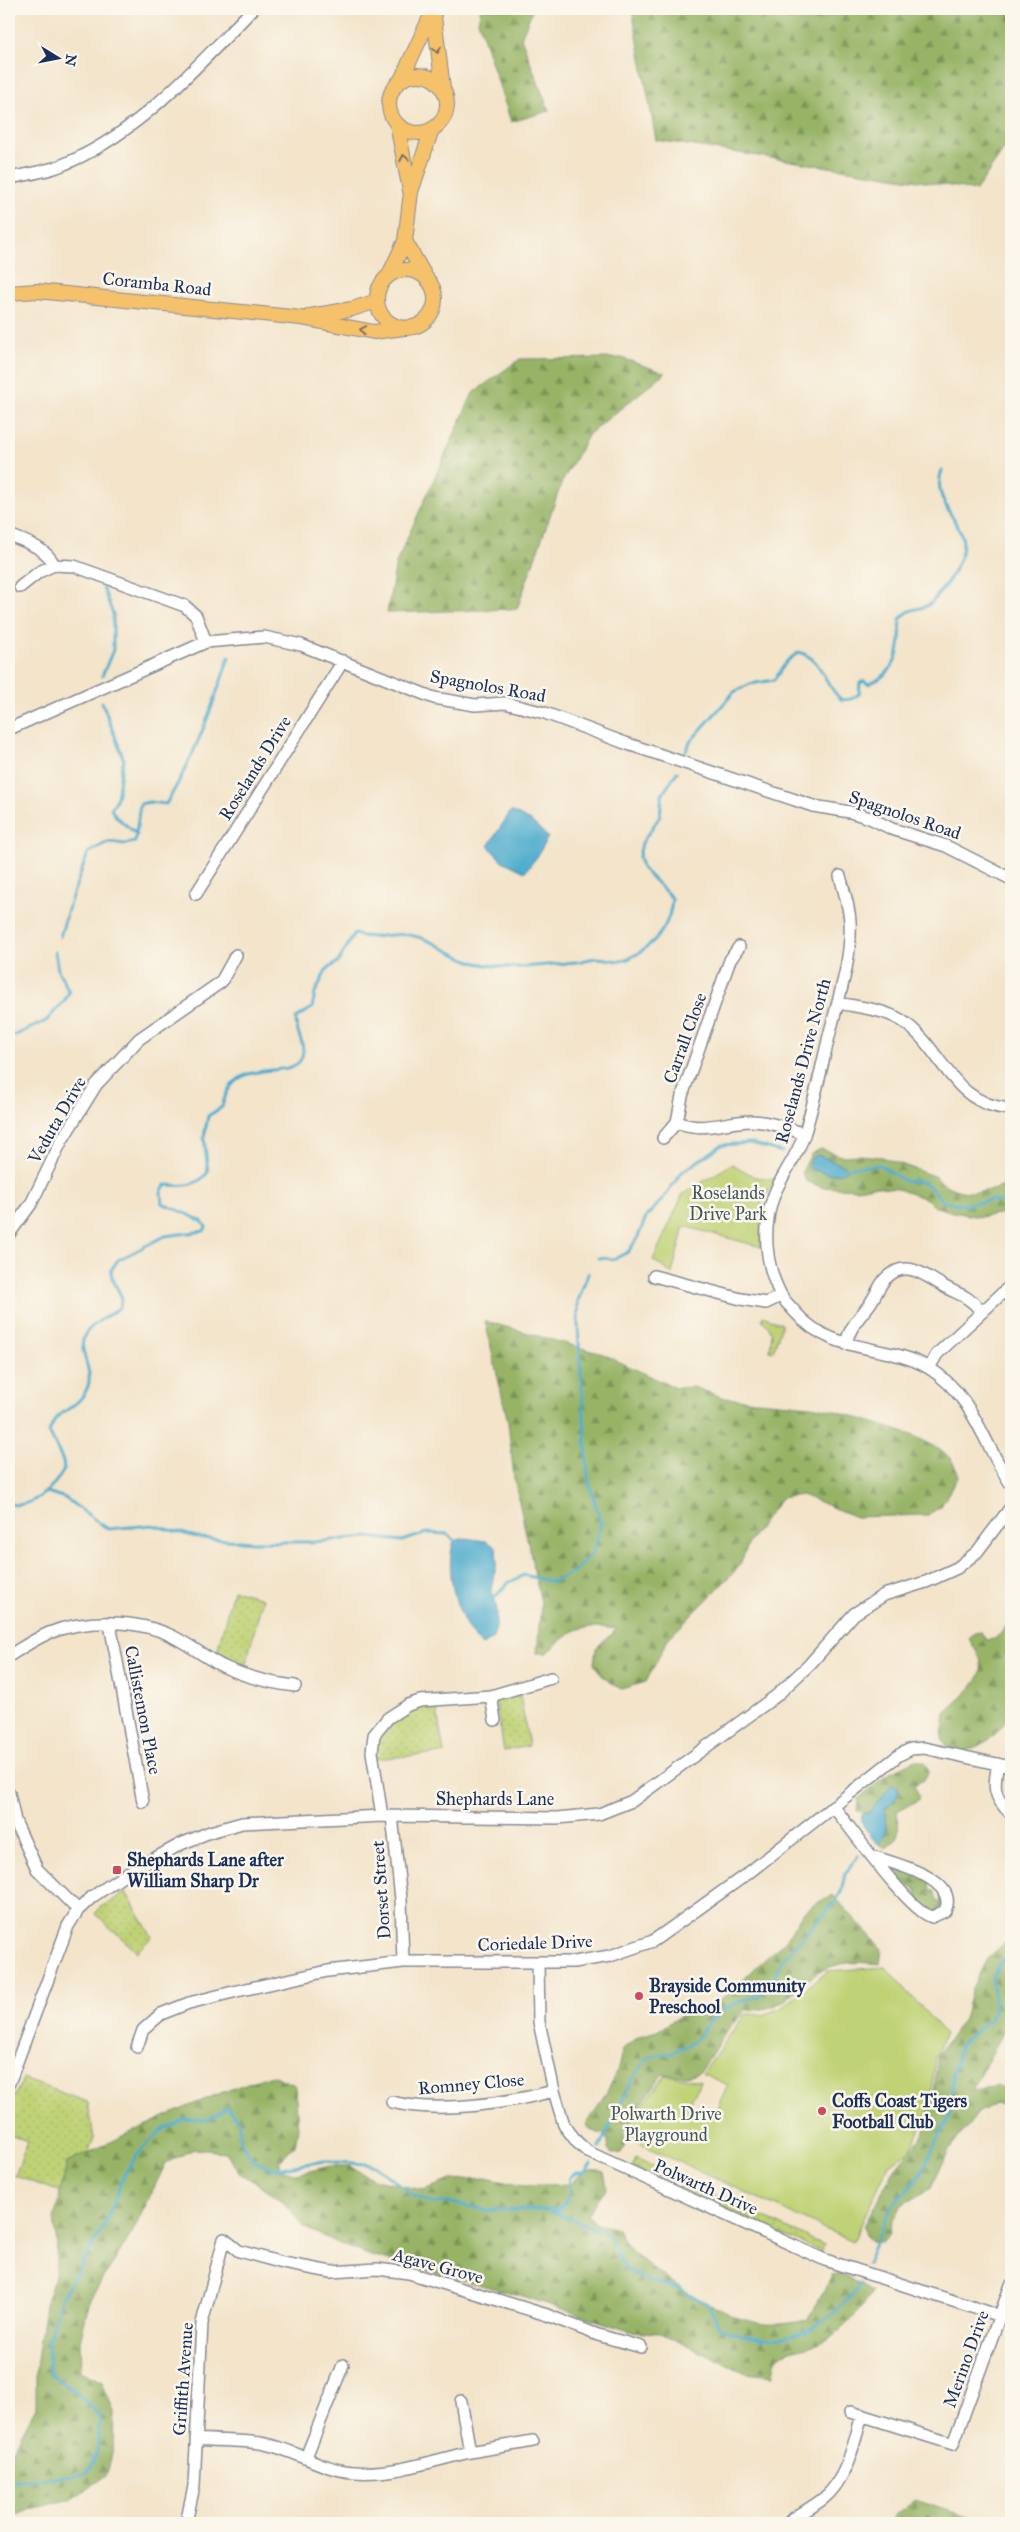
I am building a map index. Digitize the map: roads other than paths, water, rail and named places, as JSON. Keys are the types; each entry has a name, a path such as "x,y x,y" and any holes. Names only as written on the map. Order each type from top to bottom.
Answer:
{"main road":[{"path":"411,192 397,124 389,106 394,87 401,80 433,11"},
{"path":"405,241 434,292 432,310 428,318 411,327 393,324 385,319 377,301 382,282 389,275 405,241 411,192 432,129 439,123 447,106 442,88 433,11"},
{"path":"401,80 419,75 436,81 442,88"},
{"path":"397,124 414,132 432,129"},
{"path":"389,275 408,270 424,276"},
{"name":"Coramba Road","path":"9,293 37,291 302,318 374,332 411,327"},
{"name":"Coramba Road","path":"302,318 352,309 377,301"}],"street":[{"path":"9,178 57,167 98,147 150,110 253,9"},
{"path":"9,536 28,542 53,561 54,565"},
{"path":"9,729 206,642 196,616 185,606 74,566 54,565 39,572 20,587"},
{"name":"Spagnolos Road","path":"206,642 264,637 301,645 434,698 474,705 504,703 521,706 813,806 850,812 870,818 892,828 946,846 1011,879"},
{"name":"Roselands Drive","path":"196,894 343,661"},
{"name":"Roselands Drive North","path":"840,876 850,920 848,955 838,1003 804,1134 792,1163 774,1196 766,1238 773,1276 781,1296 803,1320 824,1334 846,1344 896,1355 929,1368 959,1394 974,1415 1002,1471 1011,1484"},
{"name":"Carrall Close","path":"677,1122 682,1096 730,960 740,947"},
{"name":"Veduta Drive","path":"9,1234 31,1204 62,1140 96,1085 139,1039 221,982 236,955"},
{"path":"838,1003 882,1012 900,1020 913,1030 966,1093 986,1104 1011,1108"},
{"path":"662,1138 677,1122 686,1126 702,1127 752,1121 804,1134"},
{"path":"846,1344 856,1321 870,1304 885,1279 904,1268 914,1269 940,1285 964,1295 981,1311"},
{"path":"654,1276 749,1301 766,1302 781,1296"},
{"path":"929,1368 937,1354 1011,1285"},
{"name":"Shephards Lane","path":"9,2083 60,1942 78,1910 92,1897 126,1874 181,1844 210,1832 242,1823 387,1816 557,1818 598,1814 632,1801 776,1696 809,1665 854,1614 884,1595 926,1582 964,1563 988,1539 1011,1507"},
{"path":"9,1656 49,1633 80,1625 110,1624 144,1627 170,1635 220,1665 243,1675 269,1683 295,1686"},
{"name":"Callistemon Place","path":"110,1624 143,1802"},
{"name":"Dorset Street","path":"403,1962 401,1899 387,1816 372,1752 374,1734 377,1728 398,1710 420,1700 491,1696 551,1678"},
{"path":"491,1696 495,1720"},
{"name":"Coriedale Drive","path":"137,2047 144,2030 161,2014 189,2004 328,1971 403,1962 574,1962 610,1956 653,1941 747,1874 899,1754 911,1749 930,1750 1011,1767"},
{"path":"998,1764 993,1786 998,1798 1011,1814"},
{"path":"9,1793 15,1821 37,1869 78,1910"},
{"path":"833,1806 874,1857 923,1912 937,1917 945,1912 948,1902 946,1895 927,1876 874,1857"},
{"name":"Polwarth Drive","path":"538,1963 538,2022 564,2125 577,2142 600,2159 825,2260 1000,2316"},
{"name":"Romney Close","path":"392,2102 410,2107 480,2104 518,2100 554,2091"},
{"name":"Agave Grove","path":"224,2239 239,2251 283,2263 331,2272 377,2269 409,2273 547,2314 598,2335 641,2347"},
{"name":"Griffith Avenue","path":"186,2523 194,2486 202,2323 224,2239"},
{"name":"Merino Drive","path":"791,2520 825,2497 838,2482 849,2457 857,2413 953,2444 1011,2285"},
{"path":"306,2457 343,2365"},
{"path":"462,2402 470,2452"},
{"path":"196,2439 260,2443 306,2457 326,2466 351,2472 372,2473 408,2468 470,2452 533,2441"}],"water":[{"path":"511,811 531,821 548,837 537,857 525,872 502,861 488,846"},
{"path":"818,1155 847,1168 843,1173 830,1174 810,1169 808,1167 812,1157"},
{"path":"465,1538 486,1541 496,1547 497,1563 491,1589 496,1601 497,1621 492,1640 482,1645 466,1625 455,1597 452,1582 450,1567 454,1541"},
{"path":"892,1785 898,1786 898,1793 894,1801 885,1808 886,1832 879,1845 869,1835 861,1818 862,1814 869,1813"}],"waterway":[{"path":"686,751 690,742 734,692 750,684 774,680 787,661 799,652 819,666 835,694 842,700 851,699 859,694 860,683 864,681 868,684 886,674 892,666 899,649 900,619 908,612 931,603 953,574 962,551 962,537 942,497 940,488 942,470"},
{"path":"102,676 113,650 113,614 103,588"},
{"path":"60,937 71,899 88,853 108,842 125,844 135,842 140,804 149,802 166,804 202,732 229,657"},
{"path":"102,702 124,760 117,798 111,809 116,817 137,835"},
{"path":"9,1504 18,1505 41,1496 54,1484 64,1470 63,1461 49,1432 56,1418 79,1401 88,1386 89,1372 83,1352 83,1339 86,1333 120,1307 122,1298 112,1278 111,1270 118,1260 165,1236 204,1231 206,1227 202,1221 162,1203 161,1192 165,1185 194,1183 208,1172 204,1137 208,1116 222,1107 228,1090 238,1080 249,1074 295,1065 301,1059 303,1049 296,1018 312,1008 315,993 326,970 338,962 354,934 370,937 403,934 419,937 460,957 477,963 501,967 539,966 595,958 617,961 628,959 653,942 664,927 671,908 672,898 642,868 639,856 642,843 660,816 662,795 677,772"},
{"path":"9,1038 46,1021 65,1000 69,992 58,970 55,952"},
{"path":"598,1258 614,1259 628,1252 638,1237 646,1217 662,1200 682,1172 722,1145 750,1143 782,1152"},
{"path":"844,1168 880,1165 904,1181 919,1181 927,1184 944,1202 966,1205 991,1200 1011,1203"},
{"path":"493,1596 495,1597 508,1583 524,1575 553,1582 574,1572 593,1552 601,1523 588,1479 578,1327 578,1301 588,1273"},
{"path":"47,1492 65,1498 108,1529 152,1525 200,1538 253,1542 312,1542 367,1537 402,1541 427,1533 447,1534 458,1543"},
{"path":"599,2148 633,2079 647,2058 689,2045 711,2020 722,2011 734,2004 759,1997 772,1981 783,1959 835,1902 841,1892 845,1874 858,1856"},
{"path":"867,2263 891,2207 919,2178 950,2114 953,2072 961,2043 990,2020 995,2003 992,1977 999,1964 1011,1952"},
{"path":"9,2481 86,2474 97,2454 100,2416 81,2397 49,2372 48,2340 61,2299 107,2221 124,2174 142,2149 162,2130 185,2119 208,2120 227,2108 239,2120 240,2141 253,2161 275,2169 324,2161 375,2166 414,2196 431,2202 452,2203 486,2210 560,2210 568,2199 570,2177 576,2173 584,2173 591,2164"},
{"path":"553,2212 603,2231 611,2240 621,2263 630,2272 647,2280 680,2289 709,2305 719,2327 741,2335 780,2338 798,2334 814,2327 830,2316 860,2284"}],"place":[{"name":"Shephards Lane after William Sharp Dr","path":"117,1870"},
{"name":"Brayside Community Preschool","path":"639,1996"},
{"name":"Coffs Coast Tigers Football Club","path":"822,2111"}],"park label":[{"name":"Roselands Drive Park","path":"728,1203"},
{"name":"Polwarth Drive Playground","path":"666,2124"}]}
